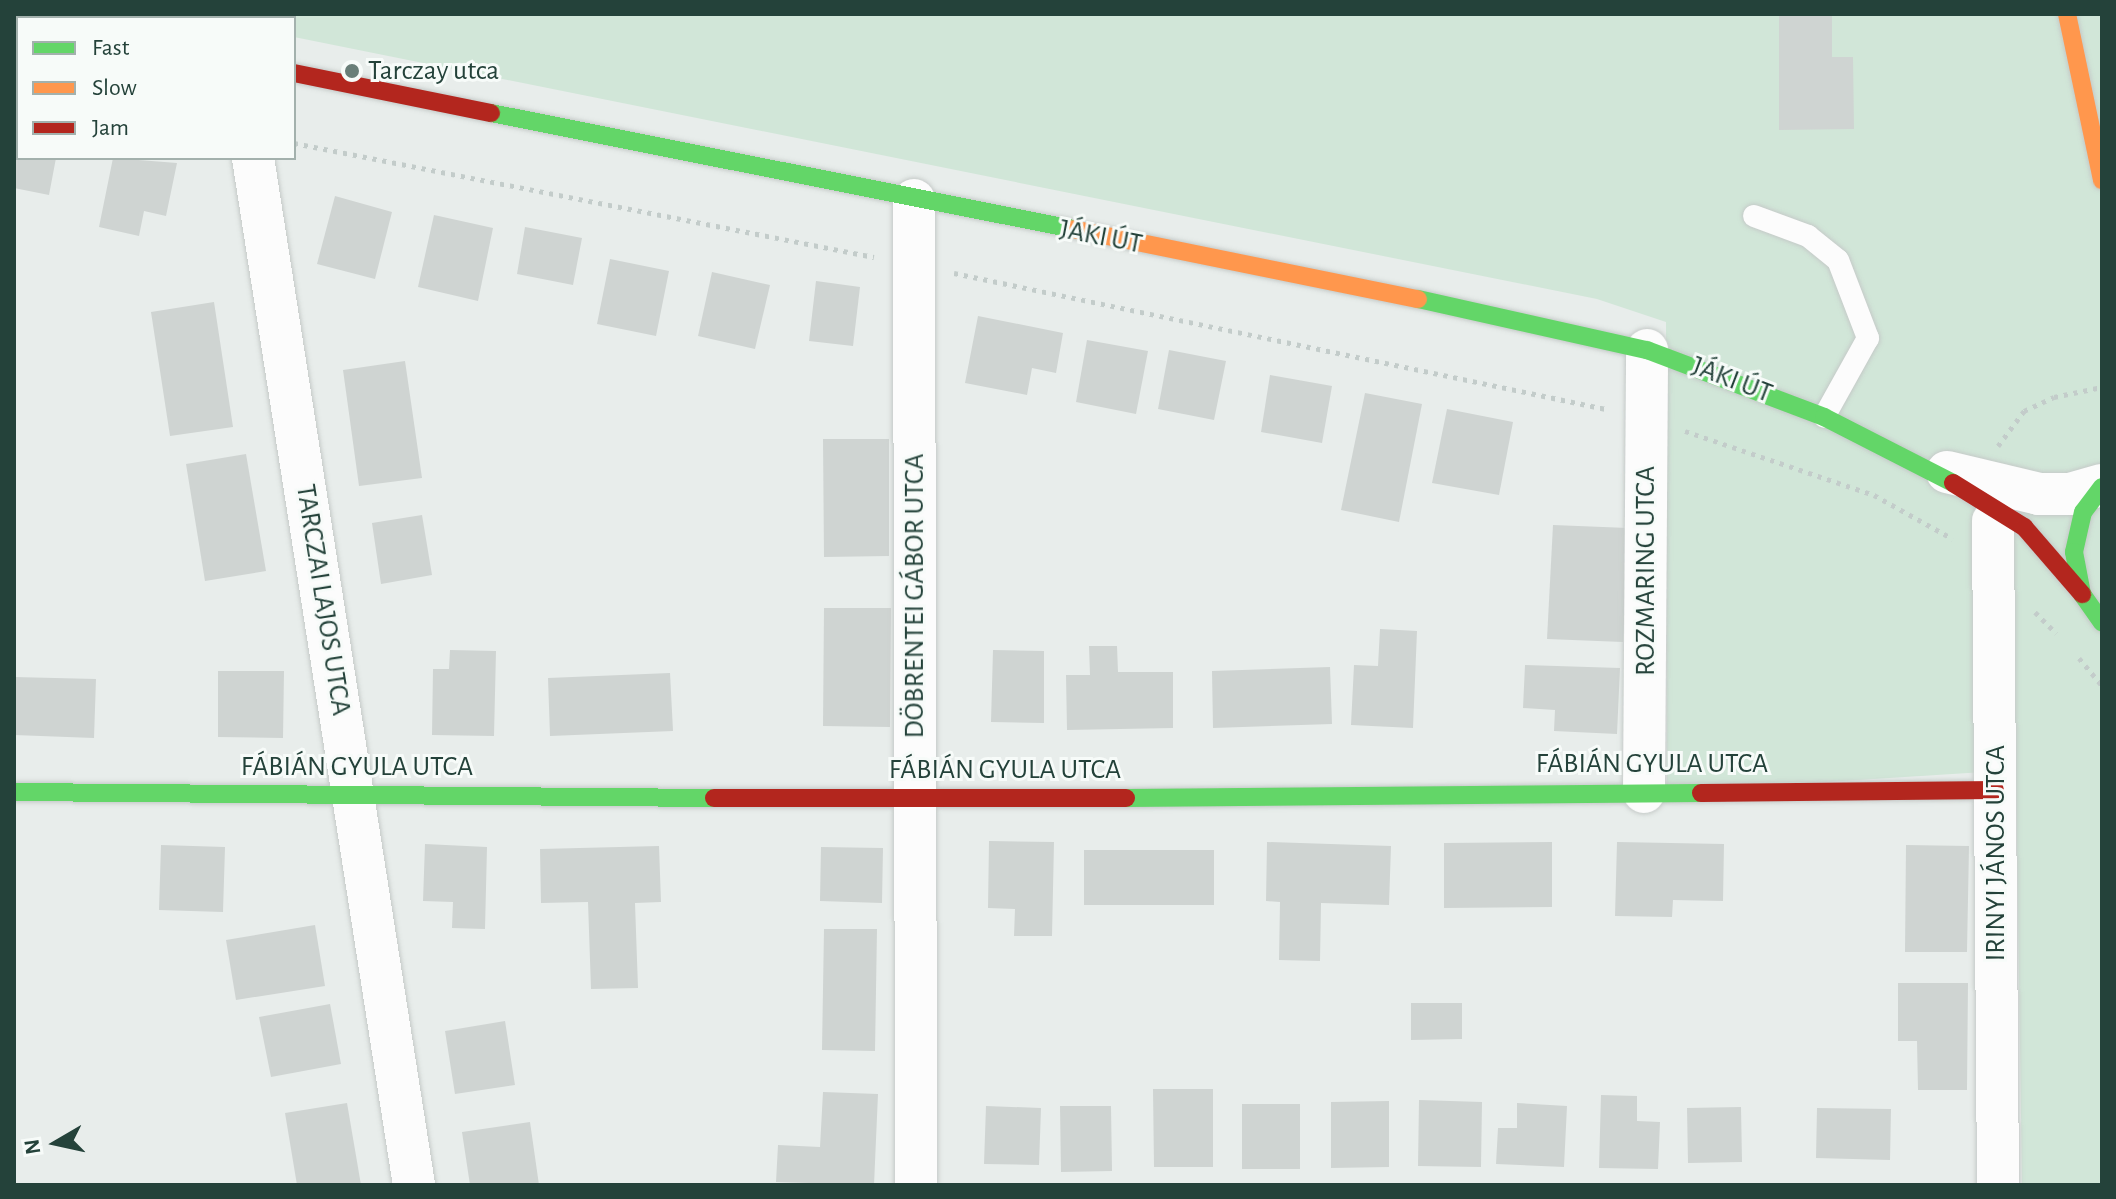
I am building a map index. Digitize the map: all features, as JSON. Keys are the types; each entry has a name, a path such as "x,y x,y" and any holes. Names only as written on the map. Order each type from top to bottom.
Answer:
{"street":[{"path":"2067,14 2102,180"},
{"name":"JÁKI ÚT","path":"296,73 914,200 1574,330 1647,350 1824,417 1993,503 2070,494 2102,486"},
{"path":"2095,149 2101,200"},
{"name":"TARCZAI LAJOS UTCA","path":"253,160 414,1185"},
{"name":"DÖBRENTEI GÁBOR UTCA","path":"914,200 916,1185"},
{"name":"ROZMARING UTCA","path":"1644,792 1647,350"},
{"name":"JÁKI ÚT","path":"1891,452 2024,527 2082,594 2102,623"},
{"path":"2082,594 2074,569 2075,535 2083,512 2102,486"},
{"name":"IRINYI JÁNOS UTCA","path":"1993,503 1998,1185"},
{"name":"FÁBIÁN GYULA UTCA","path":"14,792 916,800 1995,790"}],"lane":[{"path":"1754,216 1808,236 1838,260 1868,338 1824,417"}],"path":[{"path":"296,143 915,265 1647,418 1874,495 1939,528 1994,571 2063,642"},
{"path":"1993,503 2001,437 2024,411 2054,397 2102,387"},
{"path":"2073,652 2102,685"}],"green space":[{"path":"177,14 2102,14 2102,1185 2022,1185 2016,770 1667,792 1666,322 1597,299 296,37 296,16"}],"building":[{"path":"1779,14 1832,14 1832,57 1853,57 1854,129 1779,130"},
{"path":"14,128 16,160 56,160 49,195 14,188"},
{"path":"113,160 177,163 166,216 144,211 139,236 99,227"},
{"path":"335,196 392,212 375,279 317,264"},
{"path":"434,215 493,228 478,301 418,287"},
{"path":"525,227 582,238 573,285 517,274"},
{"path":"610,259 669,271 656,336 597,324"},
{"path":"712,272 770,285 755,349 698,336"},
{"path":"816,281 860,287 853,346 809,341"},
{"path":"214,302 233,427 170,436 151,312"},
{"path":"978,316 1063,333 1056,373 1032,368 1027,395 965,383"},
{"path":"1087,340 1148,351 1136,414 1076,402"},
{"path":"1169,350 1226,361 1214,420 1158,409"},
{"path":"405,361 422,478 359,486 343,370"},
{"path":"1270,375 1332,386 1322,443 1261,432"},
{"path":"1365,393 1422,404 1399,522 1341,510"},
{"path":"1447,409 1513,422 1499,495 1432,483"},
{"path":"823,439 889,439 889,556 824,557"},
{"path":"246,454 266,571 205,581 186,464"},
{"path":"422,515 432,575 381,584 372,523"},
{"path":"1553,525 1628,528 1623,642 1547,639"},
{"path":"824,608 891,608 890,727 823,726"},
{"path":"1380,629 1417,631 1413,728 1351,725 1354,665 1378,666"},
{"path":"1089,646 1117,646 1118,672 1173,672 1173,728 1067,730 1066,675 1090,675"},
{"path":"450,650 496,651 494,736 432,735 433,669 449,669"},
{"path":"993,650 1044,651 1044,723 991,722"},
{"path":"1525,665 1620,668 1617,734 1554,731 1555,710 1523,708"},
{"path":"1330,667 1332,724 1213,728 1212,671"},
{"path":"218,671 284,671 283,738 218,737"},
{"path":"670,673 673,731 550,736 548,678"},
{"path":"14,677 96,679 94,738 14,735"},
{"path":"989,841 1054,842 1052,936 1014,936 1015,909 988,908"},
{"path":"1267,842 1391,846 1389,905 1321,903 1320,961 1279,960 1280,902 1266,901"},
{"path":"1552,842 1552,907 1444,908 1444,843"},
{"path":"1617,842 1724,844 1723,901 1673,900 1672,917 1615,916"},
{"path":"425,844 487,847 485,929 452,928 453,902 423,901"},
{"path":"161,845 225,847 223,912 159,910"},
{"path":"1906,845 1969,846 1967,952 1905,952"},
{"path":"659,846 661,902 635,903 638,988 591,989 588,902 541,903 540,849"},
{"path":"821,847 883,848 882,903 820,901"},
{"path":"1084,850 1214,850 1214,905 1084,905"},
{"path":"315,925 325,986 236,1000 226,940"},
{"path":"824,929 877,929 875,1051 822,1050"},
{"path":"1898,983 1968,983 1967,1090 1918,1090 1917,1041 1898,1041"},
{"path":"1411,1003 1462,1003 1462,1039 1411,1040"},
{"path":"330,1004 341,1064 271,1077 259,1017"},
{"path":"505,1021 515,1085 455,1094 445,1031"},
{"path":"1153,1089 1213,1089 1213,1167 1154,1167"},
{"path":"823,1092 878,1094 874,1185 776,1182 778,1145 820,1147"},
{"path":"1601,1095 1637,1096 1637,1121 1660,1122 1658,1169 1599,1168"},
{"path":"1419,1100 1482,1102 1481,1167 1418,1166"},
{"path":"1389,1101 1389,1167 1331,1168 1331,1102"},
{"path":"347,1103 361,1185 297,1185 285,1113"},
{"path":"1517,1103 1567,1106 1564,1167 1496,1164 1498,1128 1517,1128"},
{"path":"1242,1104 1300,1104 1300,1169 1242,1169"},
{"path":"986,1106 1041,1108 1039,1165 984,1164"},
{"path":"1060,1106 1111,1106 1112,1171 1061,1172"},
{"path":"1741,1107 1742,1162 1688,1163 1687,1108"},
{"path":"1817,1108 1891,1109 1890,1160 1816,1158"},
{"path":"530,1122 539,1185 470,1185 462,1132"}],"traffic: fast":[{"path":"491,113 1073,229"},
{"path":"1418,299 1647,350 1824,417 1953,483"},
{"path":"2102,487 2083,512 2074,552 2082,594 2102,623"},
{"path":"14,792 714,798"},
{"path":"1126,798 1701,793"}],"traffic: slow":[{"path":"2067,14 2102,180"},
{"path":"1073,229 1418,299"}],"traffic: jam":[{"path":"296,73 491,113"},
{"path":"1953,483 2024,527 2082,594"},
{"path":"1701,793 1995,790"},
{"path":"714,798 1126,798"}],"place":[{"name":"Tarczay utca","path":"352,71"}]}
